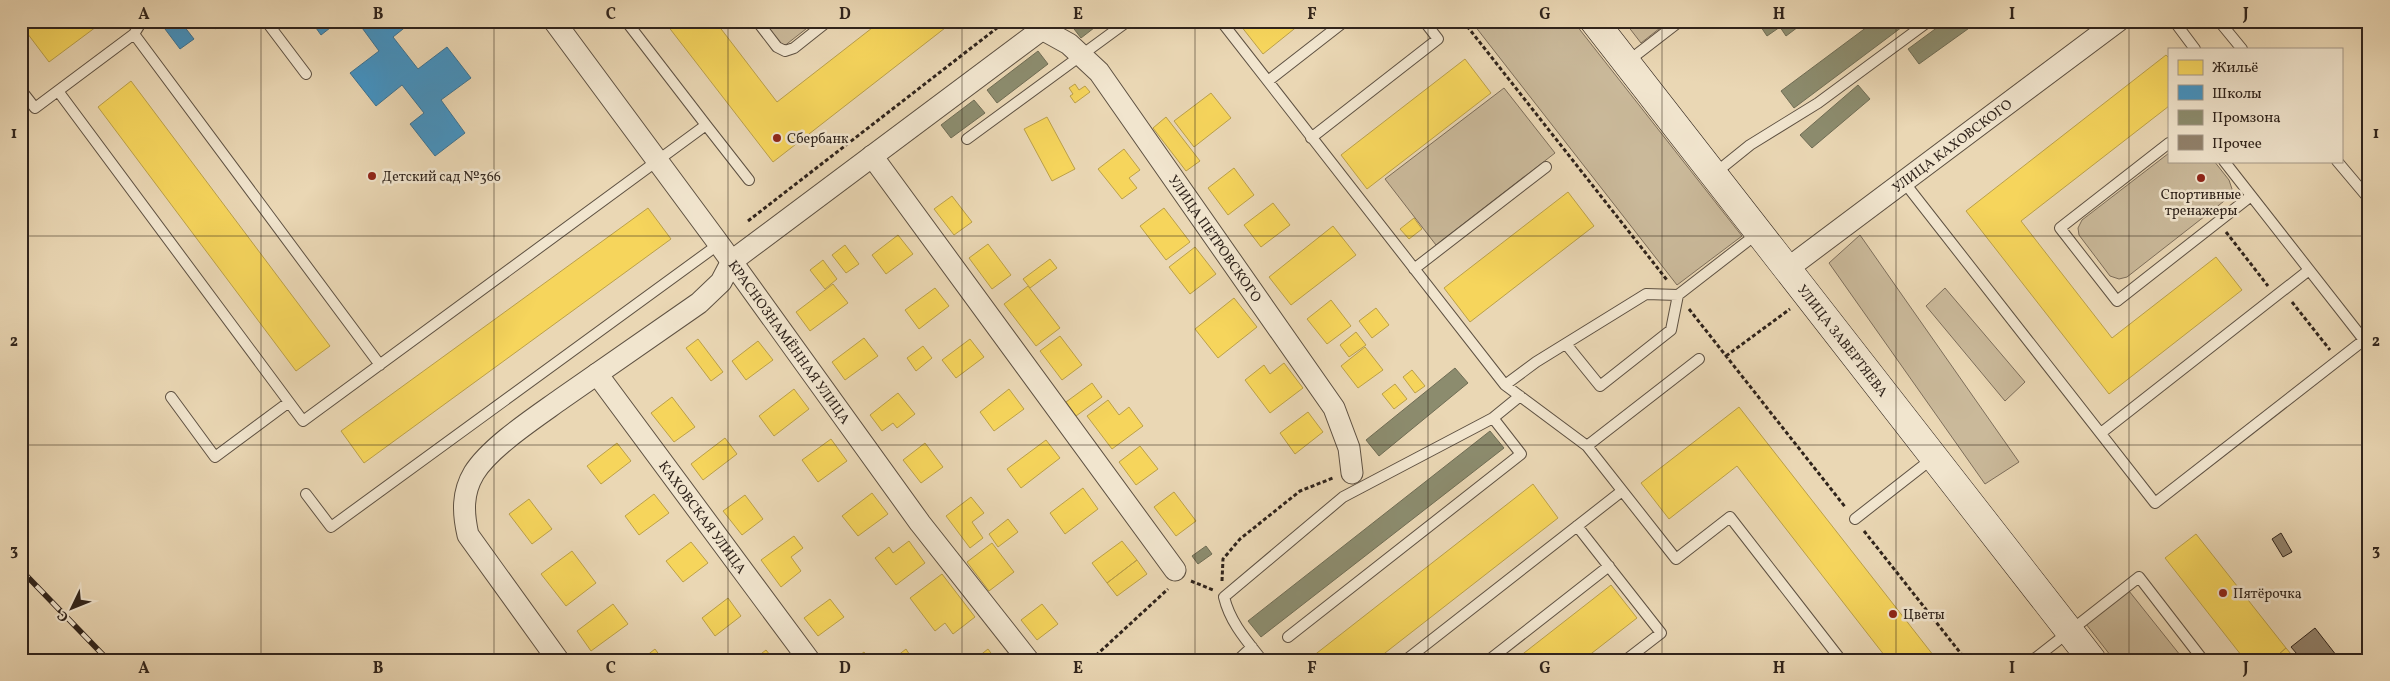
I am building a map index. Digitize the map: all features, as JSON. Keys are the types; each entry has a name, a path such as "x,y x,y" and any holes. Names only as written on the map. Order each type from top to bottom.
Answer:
{"main road":[{"name":"УЛИЦА ЗАВЕРТЯЕВА","path":"1594,21 2092,660"}],"street":[{"name":"КРАСНОЗНАМЁННАЯ УЛИЦА","path":"554,21 732,261 920,523 1028,660"},
{"name":"УЛИЦА КАХОВСКОГО","path":"1787,269 2118,21"},
{"name":"УЛИЦА ПЕТРОВСКОГО","path":"1044,24 1082,55 1099,72 1334,408 1349,448 1352,473"},
{"path":"558,660 468,535 463,511 467,487 475,471 491,453 530,421 699,303 721,282 732,261 1044,24"},
{"path":"872,156 1175,570"},
{"name":"КАХОВСКАЯ УЛИЦА","path":"597,374 809,660"}],"lane":[{"path":"21,90 35,108 134,34 142,21"},
{"path":"266,21 306,74"},
{"path":"626,21 749,180"},
{"path":"757,21 777,47 785,51 794,48 828,21"},
{"path":"967,139 1128,21"},
{"path":"1221,21 1505,385 1587,446 1676,559 1730,517 1841,660"},
{"path":"1268,81 1345,21"},
{"path":"1311,138 1438,39 1424,21"},
{"path":"1626,63 1680,21"},
{"path":"1714,174 1750,145 1818,103 1929,21"},
{"path":"2174,21 2194,48"},
{"path":"2218,21 2241,48"},
{"path":"134,34 380,364"},
{"path":"58,91 302,421 706,125"},
{"path":"2168,144 2060,228 2117,301 2251,196"},
{"path":"1904,182 2155,503 2364,340 2225,162"},
{"path":"2338,162 2369,199"},
{"path":"1414,269 1546,167"},
{"path":"1505,385 1646,294 1678,295 1759,233"},
{"path":"306,494 330,527 719,244"},
{"path":"2101,433 2309,270"},
{"path":"1566,344 1600,386 1671,330 1678,295"},
{"path":"1587,446 1699,359"},
{"path":"1262,660 1227,611 1224,597 1343,497 1493,418 1520,396"},
{"path":"171,397 216,457 289,402"},
{"path":"1288,637 1522,454 1493,418"},
{"path":"1855,519 1934,457"},
{"path":"1406,660 1622,491"},
{"path":"1577,526 1661,633 1626,660"},
{"path":"1489,660 1609,566"},
{"path":"2033,660 2139,577 2203,660"},
{"path":"1238,660 1252,647"}],"path":[{"path":"719,244 1006,21"},
{"path":"1463,21 1966,660"},
{"path":"2218,222 2338,360"},
{"path":"1726,356 1791,308"},
{"path":"1224,597 1221,576 1223,559 1240,539 1300,491 1324,480 1352,473"},
{"path":"1091,660 1164,594 1172,582 1175,570 1186,580 1205,586 1224,597"}],"shaded area":[{"path":"764,21 816,21 783,47"},
{"path":"1471,21 1573,21 1742,236 1677,285"},
{"path":"1624,21 1669,21 1641,43"},
{"path":"1504,88 1555,153 1436,245 1385,179"},
{"path":"2168,154 2168,162 2215,162 2229,180 2232,189 2228,198 2127,277 2119,279 2110,276 2079,235 2078,228 2082,220"},
{"path":"1860,235 2019,462 1985,484 1829,263"},
{"path":"1945,288 2025,382 2005,401 1926,306"},
{"path":"2129,591 2184,660 2114,660 2086,624"}],"building: Жильё":[{"path":"21,21 104,21 49,62 21,25"},
{"path":"664,21 715,21 777,102 881,21 954,21 773,162"},
{"path":"1237,21 1304,21 1263,54"},
{"path":"2166,55 2168,57 2168,107 2021,221 2112,338 2216,257 2242,290 2109,394 1966,211"},
{"path":"1465,59 1491,93 1367,189 1341,155"},
{"path":"131,81 330,346 296,371 98,107"},
{"path":"1075,84 1079,90 1085,86 1090,92 1075,103 1070,96 1073,94 1069,88"},
{"path":"1211,93 1231,118 1194,147 1174,121"},
{"path":"1047,117 1075,169 1052,181 1024,129"},
{"path":"1166,117 1200,161 1186,171 1153,128"},
{"path":"1124,149 1140,170 1129,178 1137,188 1122,199 1098,169"},
{"path":"1234,168 1254,195 1228,215 1208,188"},
{"path":"1568,192 1594,226 1470,322 1444,288"},
{"path":"952,196 972,222 954,235 934,209"},
{"path":"1273,203 1290,225 1261,247 1244,225"},
{"path":"648,208 671,239 364,463 341,431"},
{"path":"1164,208 1190,242 1166,260 1140,226"},
{"path":"1414,218 1422,229 1409,239 1400,229"},
{"path":"1333,226 1356,255 1291,305 1269,277"},
{"path":"898,235 913,254 886,274 872,255"},
{"path":"988,244 1011,275 992,289 969,258"},
{"path":"845,245 859,264 846,273 832,255"},
{"path":"1195,247 1216,274 1190,294 1169,267"},
{"path":"1050,259 1057,268 1030,288 1023,279"},
{"path":"823,260 837,279 825,289 810,270"},
{"path":"833,284 848,303 810,331 796,312"},
{"path":"1028,286 1060,328 1036,346 1004,304"},
{"path":"935,288 949,306 919,329 905,310"},
{"path":"1234,298 1257,327 1218,358 1195,329"},
{"path":"1331,300 1351,326 1327,344 1307,319"},
{"path":"1376,308 1389,325 1372,338 1359,321"},
{"path":"1356,332 1366,345 1349,357 1340,345"},
{"path":"1060,336 1082,365 1062,380 1040,351"},
{"path":"864,338 878,356 845,380 832,362"},
{"path":"698,339 723,372 711,381 686,348"},
{"path":"970,339 984,357 956,378 942,360"},
{"path":"758,341 773,360 746,380 732,361"},
{"path":"923,346 932,358 916,371 907,358"},
{"path":"1365,347 1383,370 1358,388 1341,366"},
{"path":"1284,363 1303,388 1270,413 1245,380 1264,365 1270,374"},
{"path":"1412,370 1425,386 1415,393 1403,377"},
{"path":"1092,383 1102,397 1076,416 1066,402"},
{"path":"1395,384 1407,399 1394,409 1382,394"},
{"path":"794,389 809,409 774,436 759,416"},
{"path":"1009,389 1024,409 994,431 980,412"},
{"path":"898,393 915,414 897,428 893,423 882,431 870,415"},
{"path":"672,397 695,427 674,442 651,413"},
{"path":"1108,400 1119,415 1129,407 1143,426 1112,449 1087,416"},
{"path":"1739,407 1937,660 1888,660 1737,466 1669,519 1641,483"},
{"path":"1308,412 1323,432 1295,454 1280,433"},
{"path":"725,438 737,454 703,480 691,464"},
{"path":"831,439 847,461 818,482 802,460"},
{"path":"1046,440 1060,458 1021,488 1007,469"},
{"path":"617,443 631,461 601,484 587,466"},
{"path":"925,443 943,467 921,483 903,460"},
{"path":"1140,446 1158,469 1136,485 1119,462"},
{"path":"1533,484 1558,518 1376,660 1308,660"},
{"path":"1083,488 1098,509 1065,534 1050,513"},
{"path":"1174,492 1196,521 1176,536 1154,507"},
{"path":"872,493 888,514 858,536 842,516"},
{"path":"654,494 669,513 639,535 625,516"},
{"path":"745,495 763,519 742,535 723,511"},
{"path":"971,497 984,513 972,522 983,538 970,548 946,516"},
{"path":"529,499 552,529 532,544 509,514"},
{"path":"1008,519 1018,532 998,547 989,534"},
{"path":"2196,534 2286,648 2272,660 2245,660 2165,558"},
{"path":"794,536 803,548 791,557 801,571 781,587 761,560"},
{"path":"909,541 925,563 896,585 875,558 889,547 893,553"},
{"path":"1122,541 1137,560 1107,583 1092,563"},
{"path":"691,542 708,563 683,582 666,561"},
{"path":"992,543 1014,572 989,591 967,562"},
{"path":"572,551 596,583 566,606 541,574"},
{"path":"1137,560 1147,574 1117,596 1107,583"},
{"path":"942,574 975,617 953,634 945,623 935,631 910,598"},
{"path":"1611,585 1637,618 1583,660 1515,660"},
{"path":"728,598 741,616 715,636 702,618"},
{"path":"830,599 844,617 818,636 804,618"},
{"path":"613,604 628,624 591,651 577,631"},
{"path":"1042,604 1058,624 1037,640 1021,620"},
{"path":"2286,648 2296,660 2272,660"},
{"path":"655,649 663,660 641,660"},
{"path":"906,649 913,660 892,660"},
{"path":"988,649 996,660 974,660"},
{"path":"766,650 774,660 753,660"},
{"path":"864,652 870,660 853,660"}],"building: Школы":[{"path":"159,21 180,21 194,39 180,49"},
{"path":"209,21 225,21 215,29"},
{"path":"311,21 339,21 321,35"},
{"path":"357,21 413,21 393,37 418,69 447,47 471,78 441,100 465,133 435,156 410,124 424,113 402,85 376,106 350,73 379,51"}],"building: Промзона":[{"path":"1076,21 1103,21 1081,38 1071,25"},
{"path":"1757,21 1806,21 1786,36 1780,27 1767,36"},
{"path":"1875,21 1910,21 1794,108 1781,91"},
{"path":"1946,21 1979,21 1919,64 1908,49"},
{"path":"1038,51 1048,64 997,103 987,90"},
{"path":"1858,85 1870,99 1812,148 1800,135"},
{"path":"974,100 985,113 951,138 941,125"},
{"path":"1455,368 1468,383 1379,456 1366,440"},
{"path":"1490,431 1504,448 1261,637 1248,621"},
{"path":"1206,546 1212,554 1198,564 1192,556"}],"building: Прочее":[{"path":"2281,533 2292,552 2283,557 2272,539"},
{"path":"2315,628 2340,660 2302,660 2291,647"}],"railway":[{"path":"21,570 108,660"}],"place":[{"name":"Сбербанк","path":"777,138"},
{"name":"Детский сад №366","path":"372,176"},
{"name":"Спортивные тренажеры","path":"2201,178"},
{"name":"Пятёрочка","path":"2223,593"},
{"name":"Цветы","path":"1893,614"}]}
